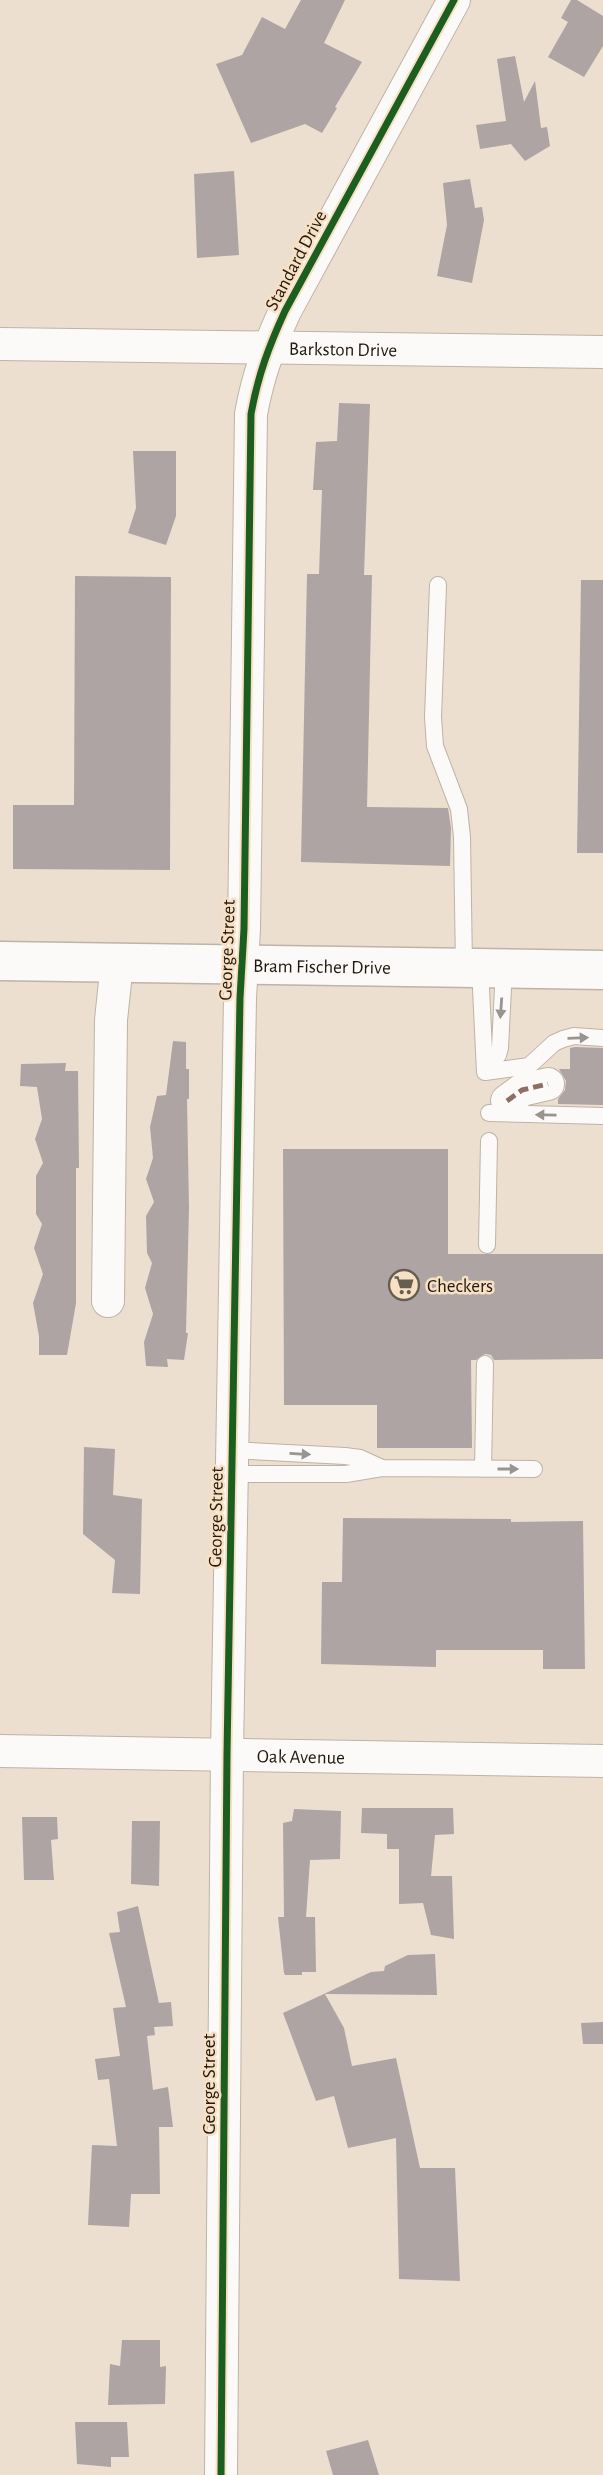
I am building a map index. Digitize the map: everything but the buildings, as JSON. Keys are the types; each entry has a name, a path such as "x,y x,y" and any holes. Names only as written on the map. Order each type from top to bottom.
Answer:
{"main road":[{"name":"Bram Fischer Drive","path":"0,961 603,970"}],"street":[{"name":"Standard Drive","path":"248,559 251,414 257,379 268,347 316,253 454,0"},
{"name":"Barkston Drive","path":"0,344 603,352"},
{"name":"George Street","path":"221,2475 227,1754 244,929 248,559"},
{"path":"108,1301 111,1020 117,963"},
{"path":"498,1107 522,1090 548,1084"},
{"name":"Oak Avenue","path":"0,1751 603,1761"}],"lane":[{"path":"438,585 433,717 435,746 459,809 461,837 483,968 500,1048 515,1068"},
{"path":"483,968 485,1072"},
{"path":"485,1072 528,1066 542,1052 563,1039 574,1036 603,1038"},
{"path":"485,1072 500,1048"},
{"path":"498,1107 603,1116"},
{"path":"487,1245 489,1141"},
{"path":"482,1469 485,1364"},
{"path":"232,1462 345,1455 382,1468"},
{"path":"232,1462 346,1474 382,1468 534,1469"}],"marked path":[{"path":"507,1101 522,1090 548,1084"}],"cycle path":[{"path":"221,2475 227,1754 240,998 244,929 251,414 265,361 285,311 454,0"}],"place":[{"name":"Checkers","path":"404,1285"}]}
